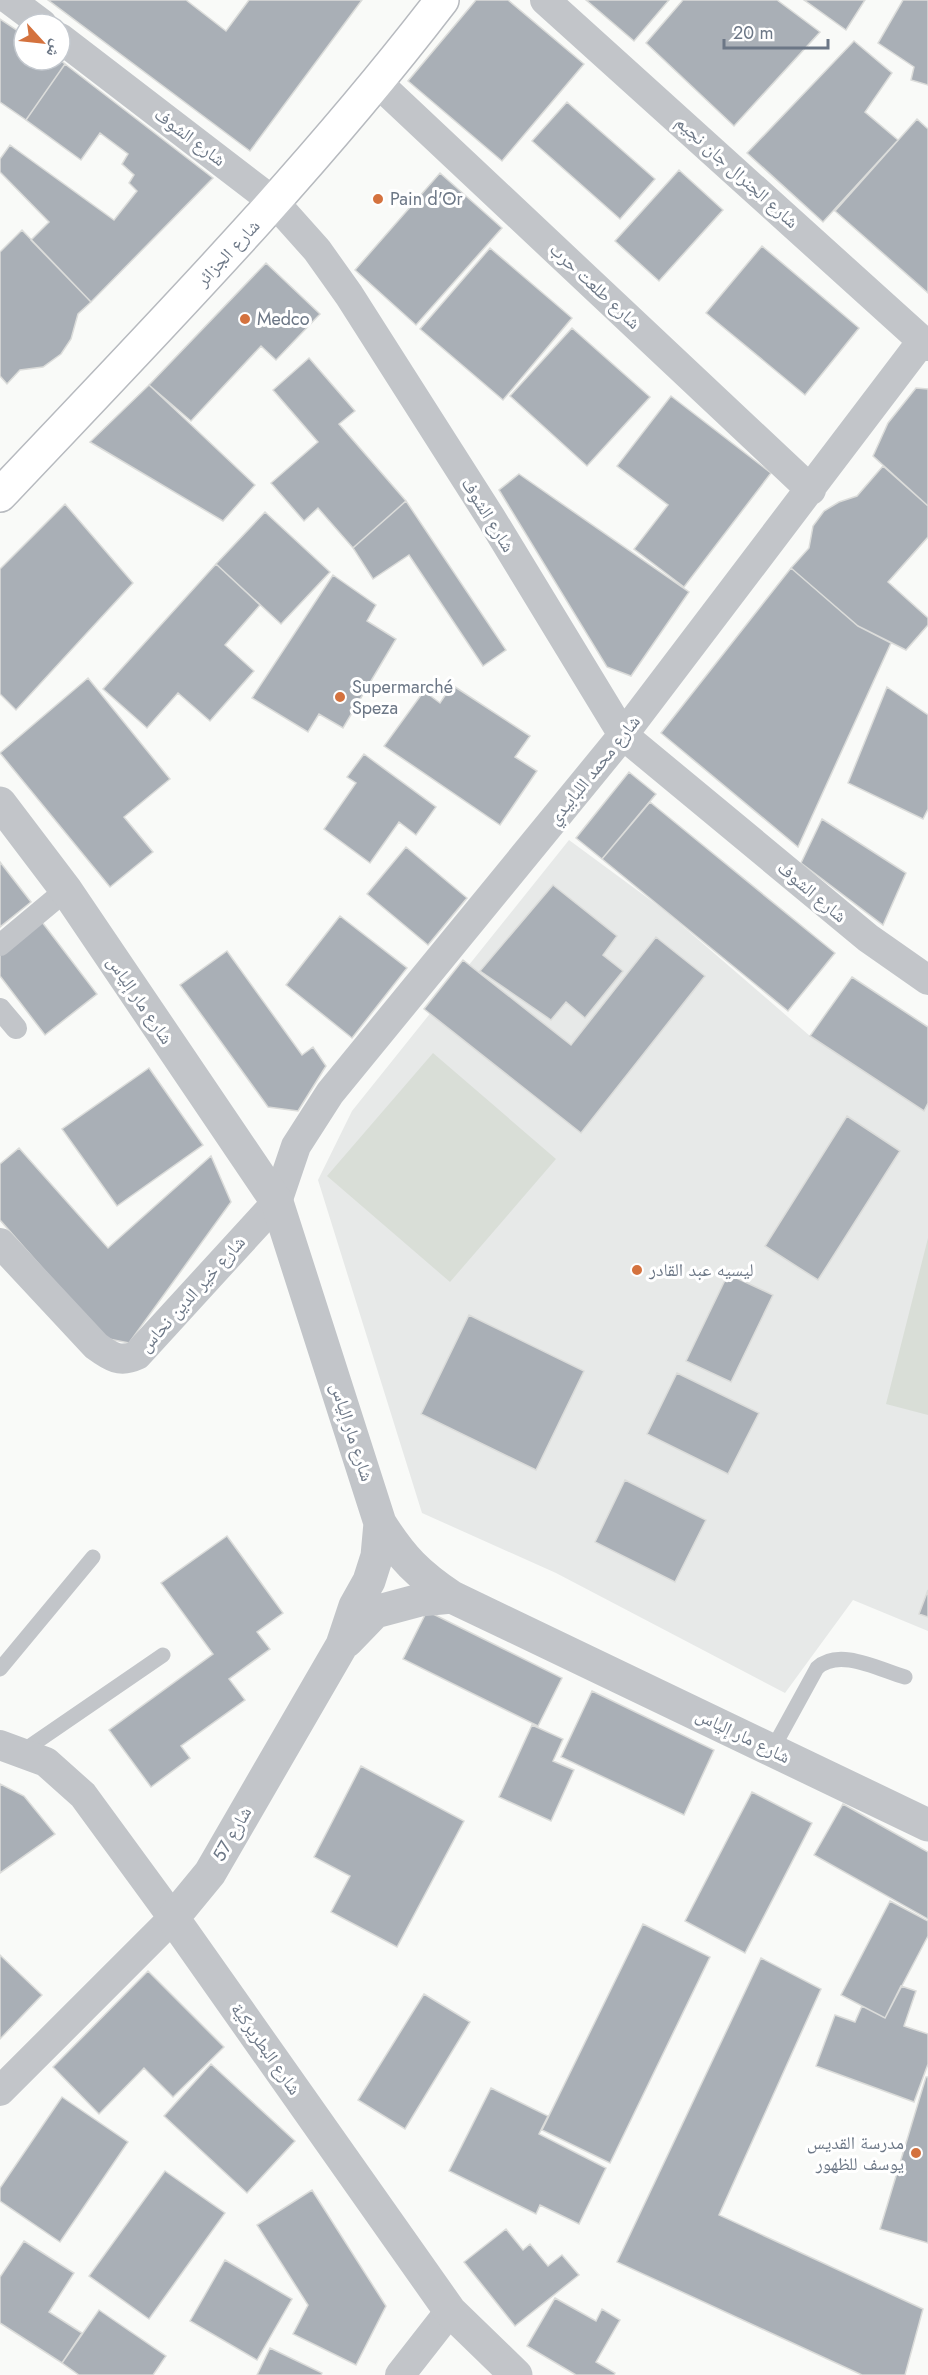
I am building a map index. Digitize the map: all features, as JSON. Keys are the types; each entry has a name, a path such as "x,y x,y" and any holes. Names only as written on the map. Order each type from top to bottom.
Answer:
{"main road":[{"name":"شارع الجزائر","path":"0,495 275,203 378,83 442,0"}],"street":[{"path":"10,0 26,12"},
{"name":"شارع الجنرال جان نجيم","path":"545,0 925,344"},
{"name":"شارع الشوف","path":"72,47 275,203 317,250 349,295 491,518 623,735 868,938 928,980"},
{"name":"شارع طلعت حرب","path":"378,83 811,490"},
{"name":"شارع محمد اللبابيدي","path":"277,1202 296,1146 330,1093 623,735 925,344"},
{"name":"شارع مار إلياس","path":"0,803 66,890 277,1202 381,1523 400,1555 428,1581 452,1597 928,1825"},
{"path":"0,945 66,890"},
{"path":"0,1009 16,1028"},
{"name":"شارع خير الدين نحاس","path":"0,1243 96,1347 112,1358 129,1359 144,1347 277,1202"},
{"name":"شارع 57","path":"0,2091 173,1918 210,1873 342,1645 376,1556 381,1523"},
{"path":"342,1645 375,1612 420,1600 452,1597"},
{"name":"شارع البطريركية","path":"12,1748 46,1762 83,1795 173,1918 450,2311 516,2375"},
{"path":"400,2375 450,2311"}],"lane":[{"path":"0,1669 93,1557"},
{"path":"12,1748 163,1655"},
{"path":"771,1750 817,1668 825,1660 839,1658 905,1677"}],"shaded area":[{"name":"لیسیه عبد القادر","path":"569,840 664,910 810,1036 852,977 928,1027 928,1631 853,1600 785,1693 556,1573 422,1513 318,1180 352,1111"},
{"path":"433,1053 556,1159 450,1282 327,1176"},
{"path":"928,1238 928,1415 886,1404"}],"building":[{"path":"48,0 186,0 226,31 249,0 362,0 250,151 72,18 72,12 64,12"},
{"path":"476,0 508,0 584,64 502,161 408,81"},
{"path":"586,0 669,0 634,41"},
{"path":"683,0 777,0 820,32 734,126 646,43"},
{"path":"804,0 865,0 846,30"},
{"path":"903,0 928,0 928,85 911,80 914,67 878,43"},
{"path":"0,19 12,27 12,72 59,72 26,120 0,102"},
{"path":"854,41 892,73 865,112 898,140 823,222 747,153"},
{"path":"72,69 213,178 91,302 31,240 49,222 0,172 0,159 10,145 114,220 137,191 129,183 134,175 122,164 128,154 100,133 81,160 26,120 59,72 72,72"},
{"path":"567,102 655,179 620,219 532,141"},
{"path":"917,119 928,129 928,293 835,211"},
{"path":"679,170 723,210 659,281 615,241"},
{"path":"440,173 502,228 416,325 355,270"},
{"path":"22,230 91,302 78,314 71,339 61,354 43,367 20,370 7,384 0,376 0,252"},
{"path":"762,246 859,328 805,395 706,313"},
{"path":"490,248 572,318 503,400 420,329"},
{"path":"266,263 320,314 276,360 261,346 191,421 149,385"},
{"path":"572,328 650,397 587,466 510,396"},
{"path":"309,358 355,411 339,424 406,501 353,548 318,508 304,521 271,483 318,442 273,390"},
{"path":"149,385 255,485 223,521 90,442"},
{"path":"916,388 928,389 928,506 873,456 888,423"},
{"path":"671,396 771,473 684,587 634,549 668,505 617,466"},
{"path":"883,466 928,506 928,537 888,582 928,618 928,625 906,650 858,626 791,568 809,548 813,526 824,511 839,502 857,496"},
{"path":"519,474 689,592 631,676 607,667 499,490"},
{"path":"406,501 506,650 483,666 409,555 373,579 353,548"},
{"path":"65,504 133,583 16,710 0,694 0,569"},
{"path":"265,512 330,572 281,624 216,564"},
{"path":"216,564 260,605 225,645 254,671 210,721 178,693 147,728 103,689"},
{"path":"791,568 858,626 891,643 798,847 661,733"},
{"path":"333,575 376,605 367,621 396,639 343,728 319,714 308,732 252,698"},
{"path":"88,678 170,779 124,817 153,852 110,887 0,753"},
{"path":"452,685 530,736 515,757 537,771 500,825 384,746 424,691 440,703"},
{"path":"887,687 928,715 928,809 923,819 848,783"},
{"path":"364,754 436,807 416,835 399,822 370,863 324,829 356,783 347,777"},
{"path":"629,772 656,794 602,859 576,838"},
{"path":"650,802 835,953 788,1011 602,859"},
{"path":"822,819 906,873 883,925 801,863"},
{"path":"406,847 467,898 428,945 367,894"},
{"path":"0,862 31,902 0,927"},
{"path":"553,885 617,936 603,955 623,971 585,1018 566,1002 551,1020 480,971"},
{"path":"340,916 407,968 352,1038 286,985"},
{"path":"42,922 97,994 45,1035 0,976 0,955"},
{"path":"656,937 705,976 581,1133 424,1009 463,960 571,1045"},
{"path":"227,951 302,1055 313,1047 326,1066 298,1111 268,1107 180,985"},
{"path":"852,977 928,1027 928,1103 924,1111 810,1036"},
{"path":"149,1068 203,1145 117,1206 62,1129"},
{"path":"847,1116 900,1151 818,1280 765,1246"},
{"path":"19,1148 108,1248 211,1156 231,1202 129,1343 104,1338 0,1220 0,1164"},
{"path":"728,1274 773,1295 731,1382 686,1361"},
{"path":"469,1315 584,1371 536,1470 421,1414"},
{"path":"677,1373 759,1413 728,1474 647,1434"},
{"path":"625,1480 706,1520 675,1582 595,1542"},
{"path":"227,1536 283,1613 257,1632 270,1649 229,1679 245,1700 181,1746 190,1758 151,1787 109,1730 213,1654 161,1583"},
{"path":"928,1590 928,1617 919,1614"},
{"path":"427,1611 562,1678 538,1726 403,1659"},
{"path":"592,1691 714,1750 684,1815 561,1757"},
{"path":"532,1725 563,1739 553,1761 574,1770 551,1821 499,1797"},
{"path":"361,1766 464,1821 397,1947 331,1912 350,1876 314,1857"},
{"path":"0,1784 24,1796 55,1834 0,1873"},
{"path":"752,1792 812,1823 745,1953 685,1921"},
{"path":"843,1804 928,1852 928,1919 814,1855"},
{"path":"890,1901 928,1921 928,1936 885,2018 841,1995"},
{"path":"643,1924 710,1957 610,2163 542,2130"},
{"path":"0,1955 42,1995 0,2039"},
{"path":"761,1958 821,1989 719,2215 923,2309 905,2375 862,2375 617,2262"},
{"path":"148,1971 224,2047 173,2097 144,2068 99,2114 53,2067"},
{"path":"901,1986 916,1991 904,2026 928,2034 928,2064 914,2102 816,2066 835,2015 855,2022 862,2006 885,2018"},
{"path":"424,1994 470,2022 405,2129 358,2100"},
{"path":"211,2064 295,2141 247,2193 164,2116"},
{"name":"مدرسة القديس يوسف للظهور","path":"926,2077 928,2077 928,2243 880,2229"},
{"path":"491,2088 548,2116 539,2134 606,2168 579,2224 540,2205 536,2214 449,2171"},
{"path":"62,2097 128,2142 60,2242 0,2201 0,2188"},
{"path":"165,2171 225,2213 149,2319 89,2276"},
{"path":"312,2190 386,2306 356,2365 293,2334 308,2305 257,2225"},
{"path":"506,2229 523,2250 530,2244 548,2266 562,2255 579,2275 515,2326 464,2262"},
{"path":"24,2241 74,2273 49,2312 82,2333 62,2363 0,2323 0,2277"},
{"path":"225,2260 292,2299 257,2360 190,2321"},
{"path":"555,2298 596,2321 602,2309 620,2320 596,2362 615,2373 614,2375 576,2375 527,2346"},
{"path":"99,2310 166,2356 153,2375 79,2375 62,2363"},
{"path":"270,2348 322,2373 321,2375 257,2375"}],"place":[{"name":"Pain d'Or","path":"378,199"},
{"name":"Medco","path":"245,319"},
{"name":"Supermarché Speza","path":"340,697"},
{"name":"لیسیه عبد القادر","path":"637,1270"},
{"name":"مدرسة القديس يوسف للظهور","path":"916,2153"}]}
